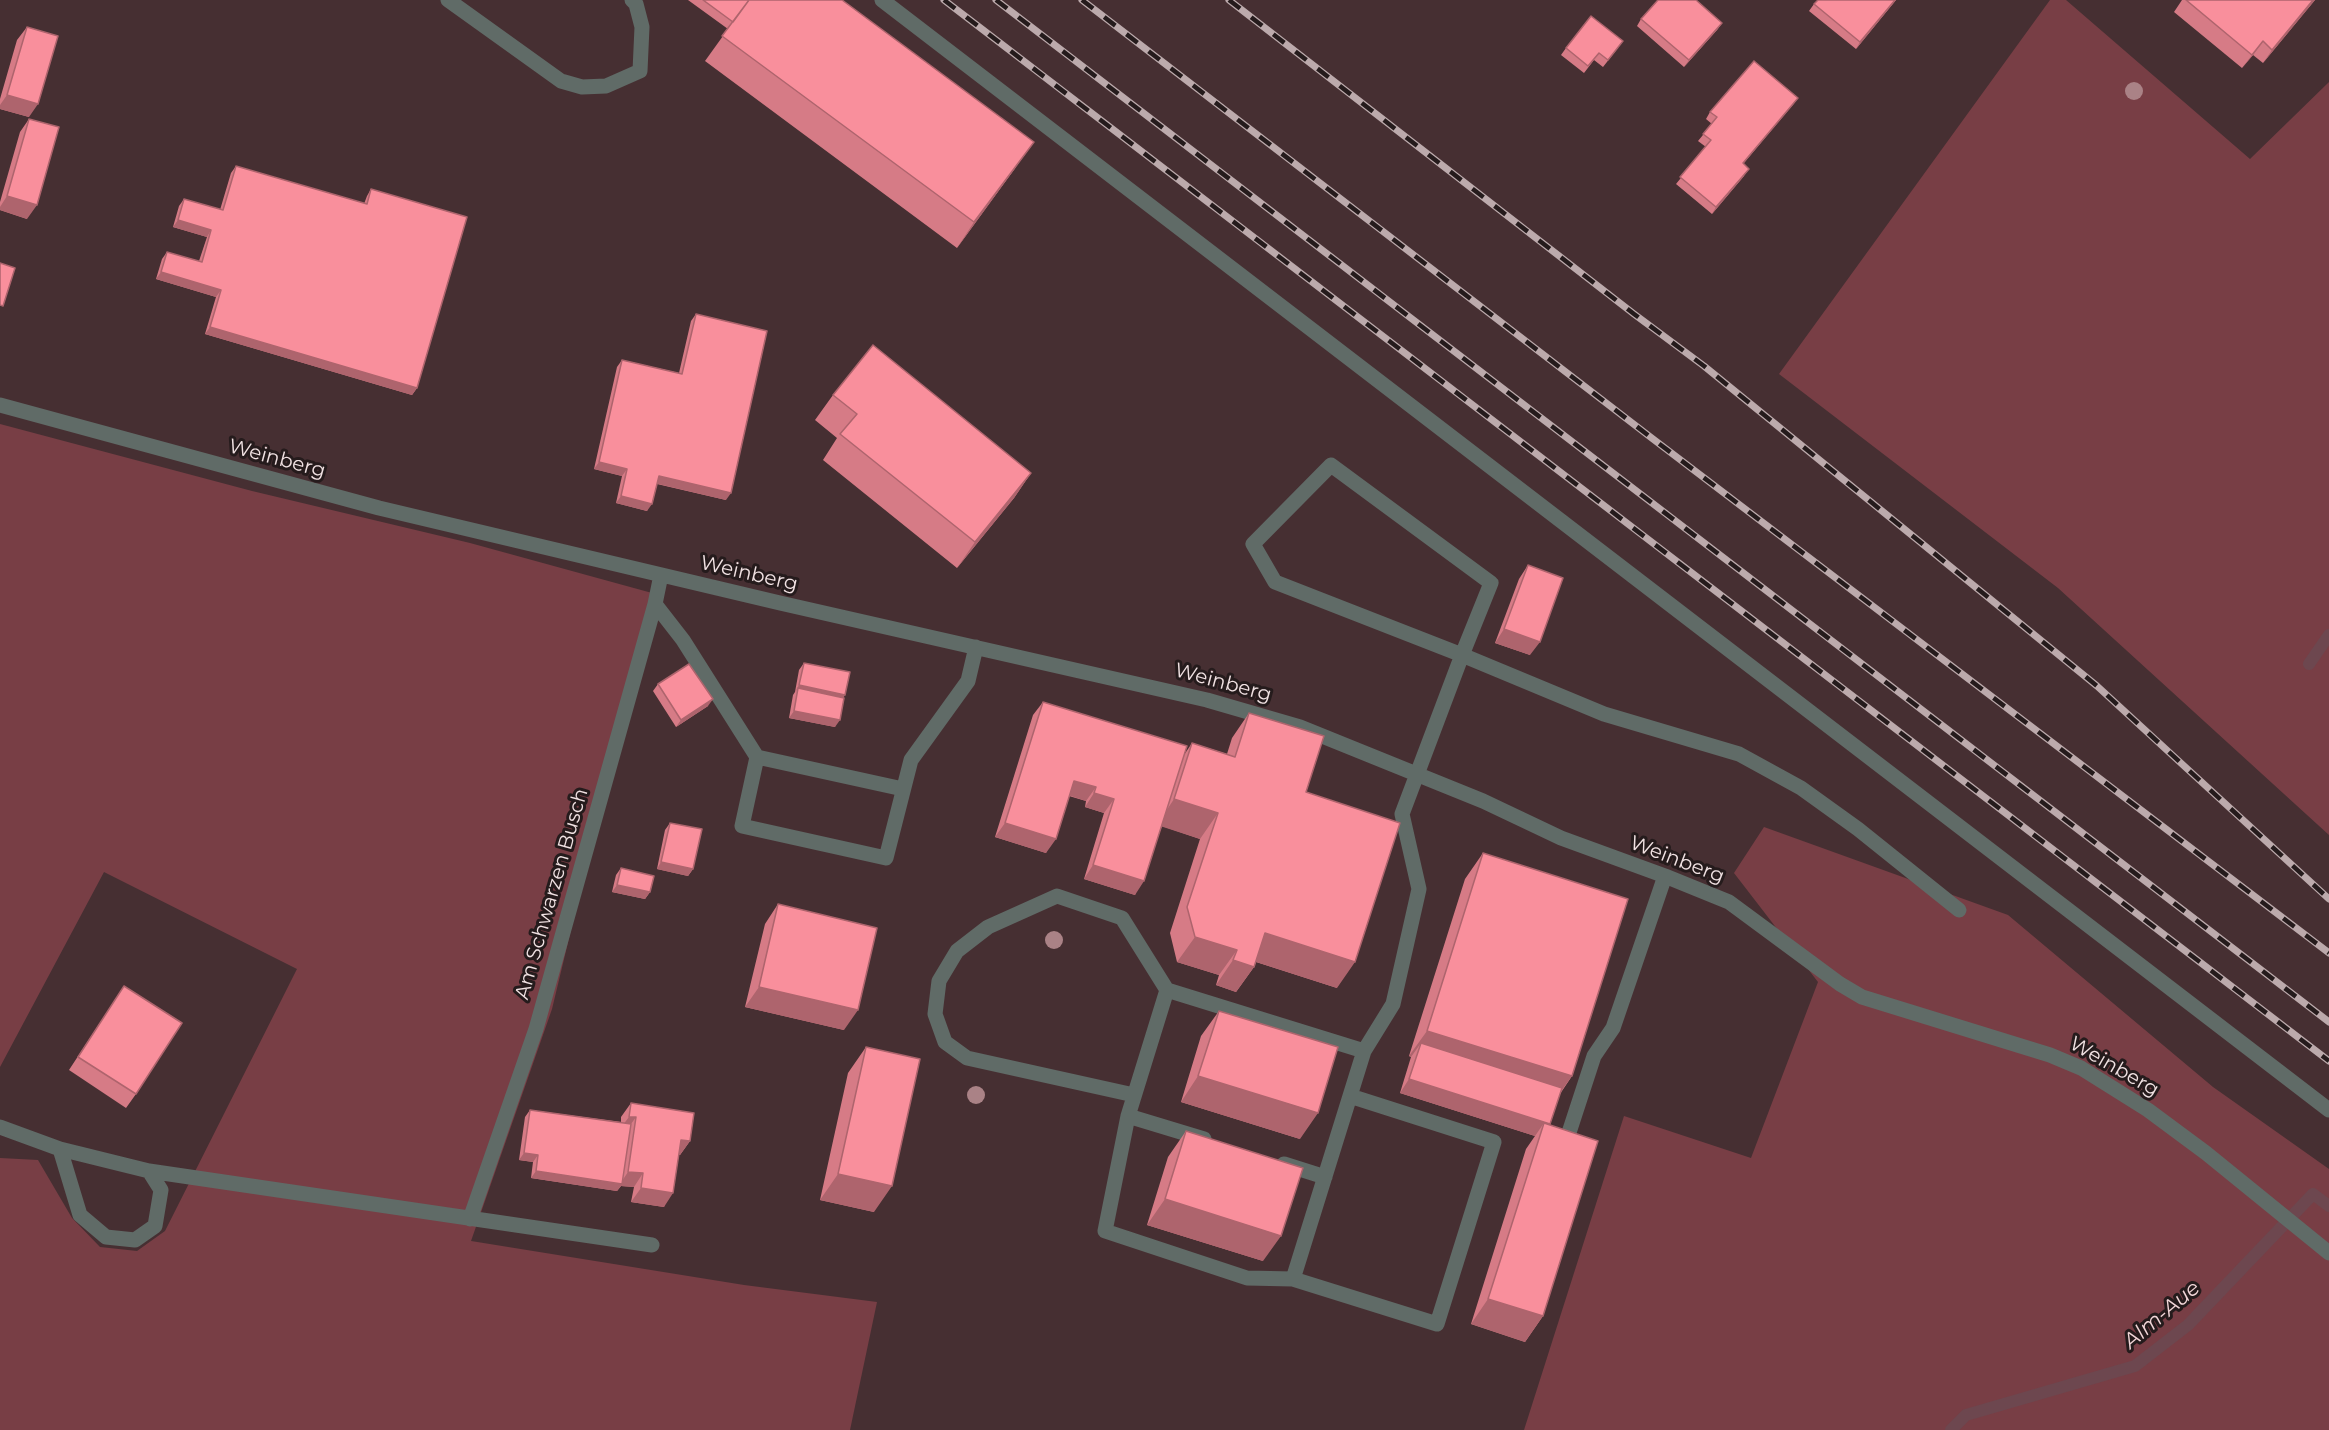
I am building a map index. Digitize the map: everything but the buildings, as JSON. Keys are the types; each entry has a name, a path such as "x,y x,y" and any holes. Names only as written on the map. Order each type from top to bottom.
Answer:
{"street":[{"path":"448,0 561,81 582,87 606,86 640,70 642,27 636,4 632,0"},
{"path":"882,0 2329,1110"},
{"name":"Weinberg","path":"0,405 379,508 1254,712 1300,727 1483,801 1561,838 1665,876 1729,903 1840,984 1862,997 2050,1055 2081,1068 2156,1116 2206,1153 2300,1232 2329,1253"},
{"path":"1293,1279 1364,1051 1393,1004 1419,889 1402,814 1462,655 1491,583 1330,465 1253,544 1275,582 1462,655 1604,714 1739,754 1801,788 1858,829 1959,910"},
{"name":"Am Schwarzen Busch","path":"470,1219 536,1029 655,604 661,575"},
{"path":"655,604 683,640 757,757 742,826 886,858 911,760 968,681 976,647"},
{"path":"757,757 903,789"},
{"path":"1563,1152 1594,1056 1613,1028 1665,876"},
{"path":"1134,1095 967,1058 945,1042 935,1014 939,981 957,951 988,927 1057,896 1122,918 1167,990 1364,1051"},
{"path":"1167,990 1128,1116 1105,1231 1247,1278 1293,1279 1437,1324 1494,1142 1350,1096"},
{"path":"1128,1116 1216,1143"},
{"path":"0,1127 60,1149 149,1171 652,1245"},
{"path":"60,1149 80,1215 106,1238 135,1240 155,1226 161,1190 149,1171"},
{"path":"1270,1160 1325,1177"}],"shaded area":[{"path":"2050,0 2066,0 2250,159 2329,82 2329,835 2058,588 1779,374"},
{"path":"0,424 252,491 470,543 652,593 552,1009 471,1241 744,1285 877,1302 850,1430 0,1430 0,1158 38,1160 72,1218 100,1247 137,1251 165,1231 297,969 104,872 0,1067"},
{"path":"1764,827 2008,915 2213,1087 2329,1169 2329,1430 1524,1430 1624,1116 1751,1158 1818,982 1734,873"}],"waterway":[{"path":"2309,664 2329,635"},
{"name":"Alm-Aue","path":"1951,1430 1966,1415 2135,1366 2188,1325 2313,1194 2329,1206"}],"railway":[{"path":"944,0 2329,1061"},
{"path":"996,0 2329,1022"},
{"path":"1082,0 1653,439 2329,953"},
{"path":"1229,0 1704,366 2097,686 2329,899"}]}
